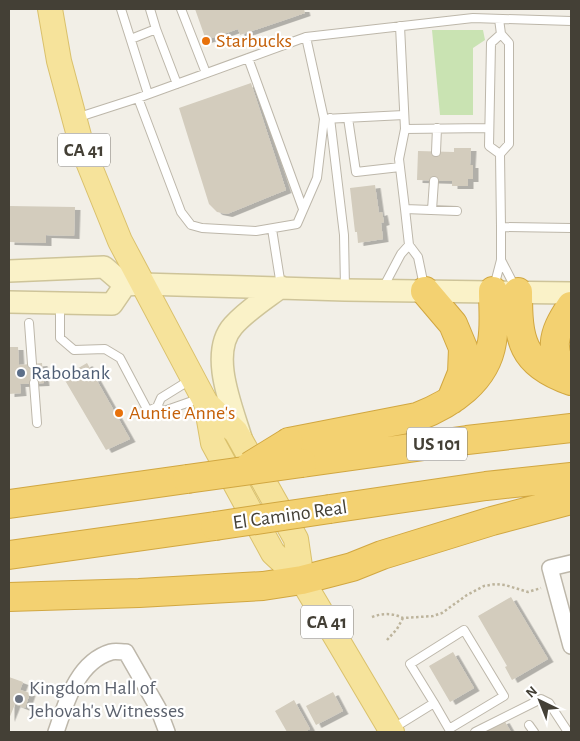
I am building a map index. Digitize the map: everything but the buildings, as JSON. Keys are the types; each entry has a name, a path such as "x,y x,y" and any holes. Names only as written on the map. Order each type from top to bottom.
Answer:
{"highway":[{"path":"425,291 453,324 463,348 462,372 450,400"},
{"path":"505,292 527,350 534,361 548,372 570,381"},
{"path":"296,452 417,417 436,410 450,400 476,379 487,362 494,324 505,292"},
{"path":"570,381 559,366 554,340 560,323 571,306"},
{"name":"US 101","path":"9,504 240,472 296,452 457,441 571,428"},
{"name":"El Camino Real","path":"9,555 486,486 571,477"},
{"path":"9,597 138,593 262,586 302,580 352,567 382,555 492,520 571,500"}],"main road":[{"name":"CA 41","path":"50,9 59,61 74,119 98,190 120,241 134,284 200,393 236,432 243,444 296,539 302,580"},
{"path":"9,271 104,266 134,284 345,290 571,293"},
{"path":"9,302 112,304 134,284"},
{"path":"243,444 222,369 221,353 225,340 232,328 281,287"},
{"name":"CA 41","path":"200,393 213,443 273,553 302,580 391,731"}],"street":[{"path":"571,562 550,568 571,646"},
{"path":"56,732 70,692 82,672 98,658 112,652 126,652 158,708 167,732"}],"lane":[{"path":"121,9 148,94"},
{"path":"150,9 177,84"},
{"path":"181,9 206,74"},
{"path":"74,119 206,74 306,37 473,18 571,21"},
{"path":"499,18 501,34 509,43 509,144 500,154 501,260 505,292"},
{"path":"400,26 405,129 400,167 409,245 418,258 425,291"},
{"path":"131,39 156,29"},
{"path":"500,154 489,146 489,128 491,43 501,34"},
{"path":"306,37 327,118 344,235 345,290"},
{"path":"248,58 303,209"},
{"path":"138,98 181,212 191,225 202,228 256,232 297,224 317,178 327,118"},
{"path":"327,118 404,115"},
{"path":"348,118 356,172 400,167"},
{"path":"436,152 437,128"},
{"path":"405,129 489,128"},
{"path":"432,210 434,181"},
{"path":"405,209 457,211"},
{"path":"501,227 571,228"},
{"path":"272,229 281,287"},
{"path":"382,290 409,245"},
{"path":"501,260 505,292"},
{"path":"60,302 60,338 74,350 105,349 120,358 148,411 157,407 161,398 200,393"},
{"path":"29,323 32,364"},
{"path":"34,383 37,423"},
{"path":"157,407 164,411 200,393"},
{"path":"464,630 504,696 449,729 434,704 410,664 464,630"},
{"path":"475,732 541,699 549,703 568,732"},
{"path":"391,731 434,704"}],"path":[{"path":"372,617 383,614 391,614 403,618 442,614 467,595 490,585 505,585 528,592 554,584"},
{"path":"387,640 397,629 403,618"}],"green space":[{"path":"432,30 483,30 485,40 473,48 473,115 440,115"}],"place":[{"name":"Starbucks","path":"206,41"},
{"name":"Rabobank","path":"21,373"},
{"name":"Auntie Anne's","path":"119,413"},
{"name":"Kingdom Hall of Jehovah's Witnesses","path":"19,699"}]}
